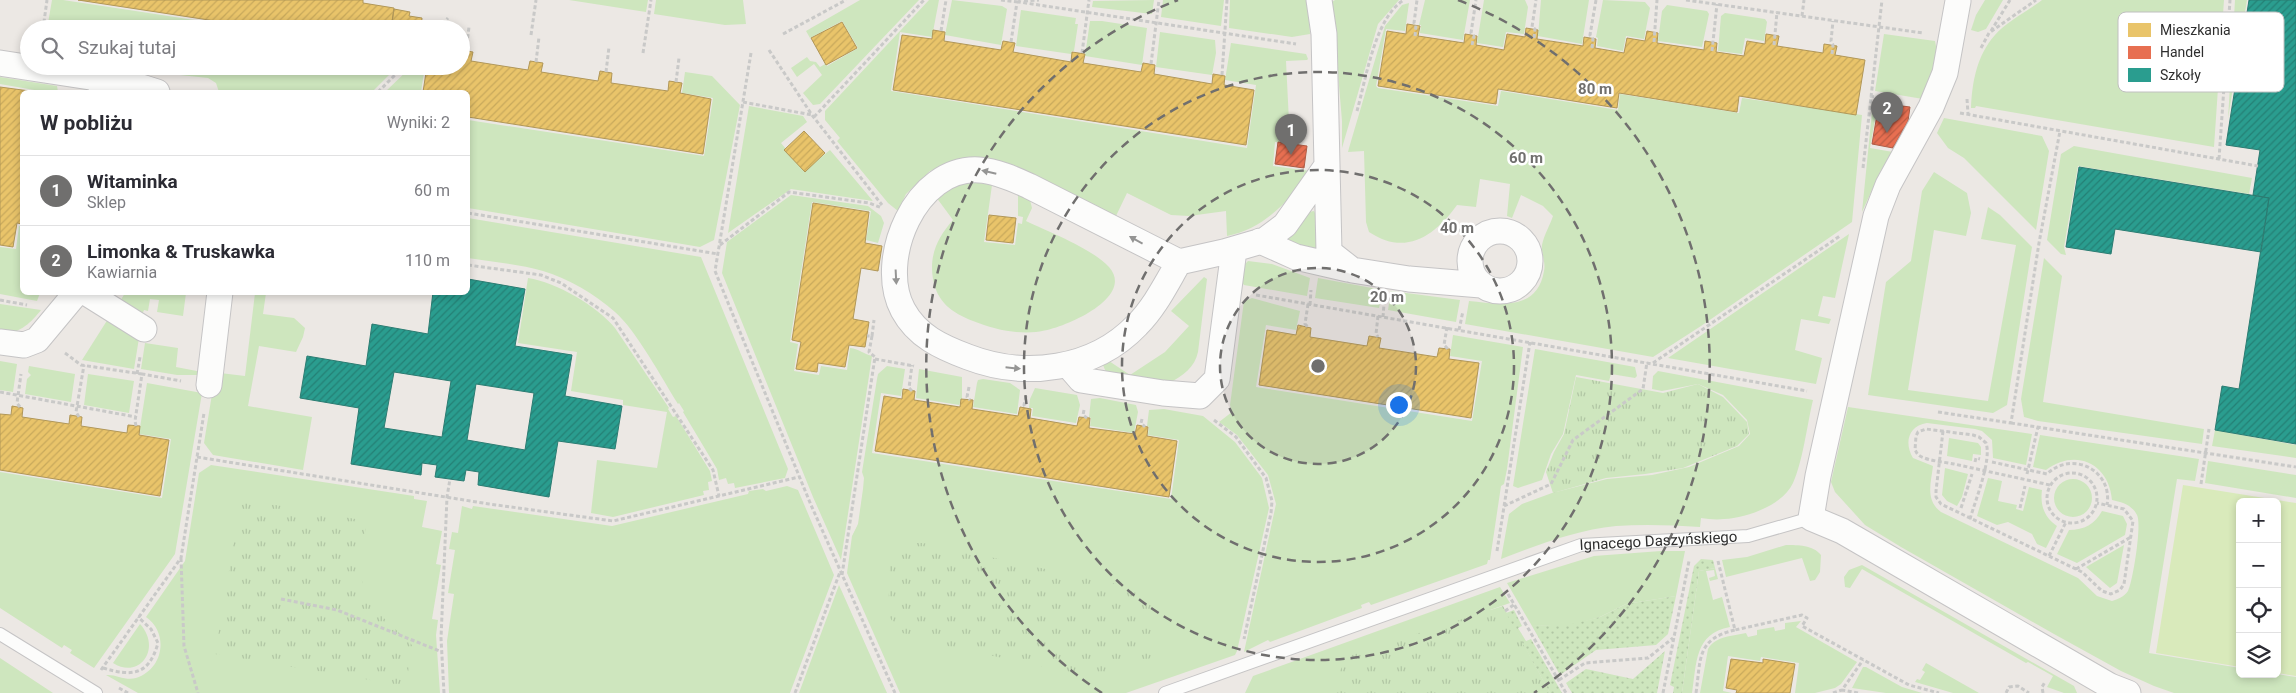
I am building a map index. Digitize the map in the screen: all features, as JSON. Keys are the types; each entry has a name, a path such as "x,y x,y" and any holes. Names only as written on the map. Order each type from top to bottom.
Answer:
{"street":[{"path":"1319,0 1324,34 1329,252 1352,270"},
{"path":"1955,0 1945,73 1931,108 1888,185 1876,216 1818,476 1811,518 1842,531 2110,686 2128,693"},
{"path":"0,63 20,68"},
{"path":"53,75 102,86 138,86 151,90"},
{"path":"1179,262 1155,303 1136,326 1103,350 1068,365 1027,369 984,363 932,341 912,324 902,307 898,294 896,254 900,234 913,206 940,181 958,173 978,170 1004,176 1030,186 1179,262 1234,250 1260,241 1285,225 1326,168"},
{"path":"1260,241 1296,257 1352,270 1409,280 1481,285"},
{"path":"1068,365 1081,380 1162,393 1200,396 1217,379 1234,250"},
{"path":"0,342 24,344 33,342 42,336 75,295"},
{"path":"90,295 144,329"},
{"path":"209,386 220,295"}],"lane":[{"name":"Ignacego Daszyńskiego","path":"1165,693 1582,545 1748,536 1811,518"},
{"path":"0,634 96,693"}],"path":[{"path":"44,20 47,0"},
{"path":"531,35 536,0"},
{"path":"643,53 652,0"},
{"path":"783,34 846,0"},
{"path":"813,116 924,0"},
{"path":"941,31 946,0"},
{"path":"1001,0 1019,1 1282,42"},
{"path":"1019,1 1039,0"},
{"path":"1082,53 1089,0"},
{"path":"1152,64 1155,22 1159,0"},
{"path":"1222,75 1227,0"},
{"path":"1356,114 1381,26 1398,4 1404,0"},
{"path":"1414,36 1417,0"},
{"path":"1472,45 1474,36 1471,33 1476,0"},
{"path":"1534,38 1535,29 1532,27 1536,0"},
{"path":"1592,48 1593,38 1590,35 1596,0"},
{"path":"1654,42 1657,0"},
{"path":"1686,0 1924,33"},
{"path":"1802,16 1804,0"},
{"path":"1879,24 1882,0"},
{"path":"1978,53 2010,0"},
{"path":"2027,0 2030,4"},
{"path":"1989,33 2036,0"},
{"path":"1011,42 1019,1"},
{"path":"1712,51 1718,3"},
{"path":"1774,45 1777,12"},
{"path":"1832,54 1833,21"},
{"path":"536,62 540,37"},
{"path":"606,72 609,47"},
{"path":"719,245 790,192 869,203 886,209 813,116 769,50"},
{"path":"751,53 715,271 799,477 895,693"},
{"path":"676,82 679,58"},
{"path":"380,90 395,75"},
{"path":"1967,90 1968,114"},
{"path":"2220,159 2224,92"},
{"path":"1870,96 1880,98"},
{"path":"743,102 813,116"},
{"path":"1954,112 2258,166"},
{"path":"2011,423 2039,243 2060,131"},
{"path":"470,213 718,254"},
{"path":"1652,363 1848,231"},
{"path":"470,265 541,274 561,283 614,318 713,470 719,496"},
{"path":"1229,291 1447,327 1808,391"},
{"path":"0,300 32,306"},
{"path":"1383,317 1385,302"},
{"path":"1308,304 1305,324 1308,327"},
{"path":"1378,316 1376,334 1378,338"},
{"path":"1447,327 1444,345 1448,348"},
{"path":"42,336 84,365 209,386 181,558 184,646 198,693"},
{"path":"867,336 872,336 869,352 875,359 908,365"},
{"path":"1499,534 1530,342"},
{"path":"795,693 841,574 875,359"},
{"path":"1504,507 1551,484 1573,440 1643,389 1646,362"},
{"path":"79,417 76,412 84,365"},
{"path":"912,365 910,388 912,391"},
{"path":"136,426 142,374"},
{"path":"968,389 967,397 970,400"},
{"path":"0,392 136,417"},
{"path":"1938,412 2296,467"},
{"path":"1212,419 1236,436 1266,478 1272,501 1244,643"},
{"path":"2028,472 2038,427"},
{"path":"1970,519 1983,470 1988,451 1983,439 1974,435 1926,429 1918,432 1914,445 1917,453 1922,457 1983,470 2050,485"},
{"path":"2200,484 2209,429"},
{"path":"1943,432 1936,491 1938,501 1944,507 2082,572 2102,591 2111,594 2116,593 2124,584 2133,525 2130,515 2120,508 2097,503"},
{"path":"197,457 447,497 613,521 799,477"},
{"path":"1975,462 1976,458 1980,459"},
{"path":"1992,462 2028,472 2047,474 2063,464 2081,464 2089,467 2104,481 2108,495 2107,505"},
{"path":"2071,472 2082,474 2094,484 2098,493 2097,503 2093,513 2086,520 2076,523 2066,522 2056,517 2050,510 2047,495 2050,485 2062,474 2071,472"},
{"path":"1961,508 1972,474"},
{"path":"444,693 442,652 447,497 450,479"},
{"path":"2020,508 2025,486"},
{"path":"2049,556 2066,522"},
{"path":"2075,569 2131,536"},
{"path":"1663,693 1690,555"},
{"path":"1717,556 1735,630"},
{"path":"107,660 181,558"},
{"path":"1507,591 1566,693"},
{"path":"281,599 337,610 442,652"},
{"path":"1505,611 1515,604"},
{"path":"1696,693 1702,651 1709,640 1720,634 1802,615 1806,618 1802,626 1909,684 1939,693"},
{"path":"102,667 118,673 137,673 148,665 154,657 158,642 152,629 138,617"},
{"path":"1559,680 1585,662 1648,658 1674,637"},
{"path":"1833,693 1842,690 1863,660"},
{"path":"2006,693 2009,687 2018,686 2029,693"},
{"path":"1842,690 1858,693"}],"green space":[{"path":"52,0 63,0 195,20 49,20"},
{"path":"569,0 648,0 646,12"},
{"path":"656,0 743,0 746,24 725,25 654,14"},
{"path":"860,0 919,0 820,104 813,105 803,93 822,75 814,64 797,77 791,68 807,57 810,61 816,62 820,67 825,64 827,66 858,48 842,21 810,38 806,31"},
{"path":"929,0 939,0 932,37 900,32 891,91 1247,148 1256,85 1225,80 1231,43 1306,54 1307,60 1286,61 1290,142 1275,142 1273,166 1310,171 1294,193 1264,220 1252,227 1227,236 1226,211 1189,216 1171,215 1127,193 1116,216 1028,173 955,161 930,171 906,194 898,211 888,203 837,141 840,138 825,120 825,111"},
{"path":"952,0 1002,6 1007,9 1001,45 945,35"},
{"path":"1154,0 1152,14 1092,7 1093,1"},
{"path":"1163,0 1224,0 1221,26 1161,17"},
{"path":"1230,0 1308,0 1310,34 1292,37 1229,28"},
{"path":"1335,0 1399,0 1378,24 1342,148 1342,121 1332,2"},
{"path":"1425,0 1470,0 1463,40 1420,33 1421,25 1419,25"},
{"path":"1484,0 1525,0 1528,7 1524,34 1506,32 1503,47 1477,43"},
{"path":"1541,0 1589,0 1582,44 1538,36"},
{"path":"1603,0 1645,2 1650,8 1644,39 1626,36 1623,51 1597,46 1598,38 1596,37"},
{"path":"1985,0 2003,0 1986,29 1978,32 1971,30 1976,15"},
{"path":"2042,0 2224,0 2223,12 2118,12 2118,92 2218,92 2214,147 1976,106 1971,108 1973,88 1980,60 1989,43 2005,26"},
{"path":"2235,0 2247,0 2245,12 2234,12"},
{"path":"1409,3 1405,31 1386,29 1376,86 1378,88 1498,106 1501,91 1618,110 1620,94 1739,113 1742,98 1862,115 1852,222 1653,357 1465,324 1469,301 1504,304 1525,299 1534,293 1540,284 1544,271 1542,245 1553,216 1543,206 1521,195 1512,218 1507,216 1510,184 1480,179 1476,207 1457,205 1439,226 1418,240 1395,242 1382,239 1369,232 1366,222 1364,151 1348,152 1385,26 1402,5"},
{"path":"1667,5 1707,11 1709,14 1702,47 1658,41 1662,11"},
{"path":"1021,10 1076,18 1075,24 1078,24 1074,51 1071,54 1016,46"},
{"path":"1725,13 1765,19 1767,22 1764,41 1745,38 1742,54 1718,51 1721,16"},
{"path":"1090,21 1147,28 1142,65 1085,56"},
{"path":"1160,32 1215,40 1216,53 1212,75 1156,67"},
{"path":"1884,34 1935,41 1935,63 1923,99 1875,91"},
{"path":"685,72 712,76 740,105 714,240 700,247 470,208 470,120 704,156 713,98 682,93"},
{"path":"180,75 389,75 374,90 218,90 216,83 208,78"},
{"path":"403,75 424,75 421,90 387,90"},
{"path":"0,77 57,86 58,90 34,90 0,84"},
{"path":"2230,92 2232,92 2228,119"},
{"path":"1873,102 1878,102 1870,148 1893,152 1881,170 1862,212"},
{"path":"749,106 803,116 807,122 781,143 804,171 830,150 873,201 791,189 728,233"},
{"path":"1944,118 2042,136 2049,151 2036,230 1964,158 1948,148 1937,133"},
{"path":"2074,146 2252,178 2249,194 2078,166 2064,247 2066,255 2061,254 2047,240 2061,154"},
{"path":"1934,172 1967,193 1971,213 1966,236 1934,230 1908,390 1988,401 2016,245 1981,239 1988,207 2000,215 2032,247 2007,405 1993,413 1868,395 1886,282 1911,261 1922,191"},
{"path":"973,182 992,185 984,242 1015,245 1018,223 1022,224 1023,217 1018,216 1018,194 1030,200 1032,208 1026,221 1082,247 1109,267 1115,279 1113,291 1091,311 1076,319 1061,326 1036,332 1012,332 988,326 965,318 952,310 938,294 933,279 933,255 943,234 953,220 936,197 957,185"},
{"path":"791,195 868,206 881,216 884,223 878,243 866,240 871,211 812,202 790,342 798,344 794,371 819,375 821,366 847,370 850,348 872,356 841,560 813,497 722,273 727,242"},
{"path":"1314,211 1316,215 1317,250 1310,252 1286,236 1309,212"},
{"path":"470,218 701,257 788,469 785,478 735,488 734,483 728,484 726,478 719,480 717,469 684,411 623,320 607,305 572,283 553,274 525,267 470,258"},
{"path":"19,226 20,295 39,295 37,301 0,294 0,247 16,249"},
{"path":"1849,234 1835,298 1823,296 1818,316 1831,319 1829,324 1801,319 1795,350 1822,358 1816,384 1668,358"},
{"path":"2044,258 2062,276 2043,402 2204,429 2202,444 2038,421 2024,417 2021,399"},
{"path":"1248,261 1272,264 1310,278 1307,296 1244,285 1240,280 1243,266"},
{"path":"1204,277 1207,279 1198,352 1188,371 1169,383 1108,377 1103,365 1109,361 1130,375 1165,352 1189,326 1171,311"},
{"path":"528,278 551,284 575,296 598,311 615,328 669,408 673,417 676,416 710,471 712,481 708,482 709,490 703,491 704,495 613,517 591,513 597,460 657,468 667,412 623,405 623,400 571,391 577,352 518,343"},
{"path":"1318,278 1383,290 1379,308 1315,298"},
{"path":"1391,291 1460,300 1456,322 1388,310"},
{"path":"124,295 186,295 183,316 157,312 159,300 150,299 148,311 144,310 141,317 119,303"},
{"path":"255,295 266,295 263,314 294,318 305,328 296,352 259,346 248,406 312,417 303,470 213,455 204,443 212,394 220,373 245,376"},
{"path":"1252,298 1300,311 1296,330 1266,325 1256,387 1472,421 1482,361 1450,356 1453,335 1523,347 1507,469 1504,484 1501,486 1490,560 1488,560 1487,564 1371,605 1369,602 1361,605 1362,608 1270,642 1268,640 1244,652 1276,504 1268,475 1237,435 1219,422 1232,412 1230,405 1244,301"},
{"path":"0,304 41,310 23,328 12,332 0,333"},
{"path":"108,319 139,338 134,369 82,360"},
{"path":"145,343 178,348 176,367 202,372 200,375 177,375 141,369"},
{"path":"1535,349 1635,367 1637,376 1635,378 1611,374 1609,381 1576,375 1563,434 1551,454 1542,480 1518,488 1513,486"},
{"path":"0,361 17,364 13,392 0,390"},
{"path":"29,366 75,374 71,402 25,394 27,379 31,375 28,372"},
{"path":"887,366 905,369 901,396 881,393 872,453 1171,499 1179,440 1148,435 1149,410 1164,409 1203,416 1235,442 1262,478 1269,508 1235,655 1126,693 900,693 847,573 852,536 858,524 864,478 862,472 877,379 878,374"},
{"path":"919,369 962,377 962,398 959,405 916,398"},
{"path":"1658,371 1813,400 1800,464 1788,491 1773,504 1753,513 1724,519 1701,518 1700,527 1647,525 1601,528 1557,539 1501,559 1509,514 1522,504 1552,493 1607,479 1652,475 1689,467 1739,446 1750,434 1747,420 1723,395 1698,384 1662,391 1652,389 1653,376"},
{"path":"88,374 134,381 129,413 84,405"},
{"path":"1576,377 1663,393 1698,384 1723,397 1747,422 1749,434 1737,446 1683,468 1606,478 1553,493 1546,472 1564,434"},
{"path":"978,380 1010,383 1020,390 1017,414 973,407"},
{"path":"147,383 202,393 175,554 94,668 70,653 72,650 64,645 62,648 0,608 0,472 162,498 171,439 139,434"},
{"path":"1035,388 1077,395 1080,405 1076,423 1032,416 1033,408 1029,408 1030,399"},
{"path":"1100,398 1136,405 1138,412 1134,433 1090,426 1091,399"},
{"path":"1848,407 2032,434 2026,465 1993,458 1992,440 1982,431 1975,429 1927,423 1912,431 1908,441 1913,458 1933,466 1930,485 1931,497 1941,512 2078,578 2097,596 2112,601 2125,595 2130,585 2138,540 2137,515 2130,506 2112,500 2104,477 2097,468 2089,463 2079,460 2068,460 2057,463 2046,470 2033,467 2040,435 2199,459 2195,481 2177,479 2149,653 2236,667 2236,678 2281,678 2281,675 2296,677 2296,693 2174,693 2154,686 2121,671 2054,634 1865,525 1835,492 1831,482"},
{"path":"2215,430 2296,445 2296,458 2212,446"},
{"path":"1949,438 1978,443 1981,447 1981,455 1973,454 1972,461 1947,456"},
{"path":"2208,461 2296,475 2296,498 2205,483"},
{"path":"211,465 414,496 414,499 427,501 422,527 442,531 436,564 441,565 432,619 438,620 436,635 440,693 138,693 106,675 128,679 136,678 153,667 158,659 160,641 158,632 146,617 185,561 199,473"},
{"path":"1945,468 1968,474 1962,497 1957,506 1947,501 1942,495"},
{"path":"1988,478 2002,481 1998,501 2017,505 2016,509 2023,511 2029,487 2042,490 2042,501 2046,515 2057,526 2046,548 2037,544 2032,534 2008,522 1997,525 1977,516"},
{"path":"2073,479 2080,480 2086,485 2091,491 2091,505 2086,511 2080,516 2073,517 2066,516 2060,511 2055,505 2054,498 2055,491 2060,485 2066,480"},
{"path":"2183,485 2265,498 2236,498 2236,666 2156,653"},
{"path":"787,486 798,490 834,575 790,693 449,693 447,641 454,594 448,593 455,550 449,549 452,532 458,533 462,506 472,509 473,506 612,526 748,494 749,491 763,489 766,491"},
{"path":"241,499 367,521 359,568 367,602 412,645 406,686 215,654"},
{"path":"2281,501 2296,503 2296,676 2281,674"},
{"path":"2102,511 2123,516 2127,524 2125,535 2077,563 2057,554 2069,530 2080,529 2088,525"},
{"path":"917,543 1117,584 1144,587 1151,604 1154,622 1151,658 1106,673 1069,672 923,641 900,632 888,615 890,566 906,548"},
{"path":"1786,545 1810,547 1821,555 1820,572 1815,580 1810,581 1802,558 1726,577 1722,560 1747,557"},
{"path":"2124,545 2117,583 2110,588 2086,567"},
{"path":"1685,551 1676,596 1626,604 1600,617 1572,625 1532,626 1507,583 1594,556"},
{"path":"1701,559 1713,560 1715,568 1699,571 1682,693 1673,693 1674,687 1670,685 1694,566"},
{"path":"1862,565 2074,686 2077,693 2064,693 2047,687 2053,676 2028,662 2026,663 1862,569 1850,588 1845,587 1844,577 1849,570"},
{"path":"1715,568 1718,579 1710,581 1709,578 1715,576 1714,570 1706,571 1713,600 1722,597 1730,627 1718,631 1703,643 1699,651 1692,693 1682,693 1699,571"},
{"path":"839,585 887,693 799,693"},
{"path":"1500,587 1510,603 1490,610 1550,693 1245,693 1253,676"},
{"path":"1676,596 1668,634 1656,645 1596,650 1560,675 1532,626 1572,624 1600,617 1626,604"},
{"path":"1503,606 1550,693 1328,693 1348,656"},
{"path":"1514,610 1522,626 1518,628 1526,641 1531,639 1562,693 1550,693 1506,613"},
{"path":"1801,621 1796,627 1857,662 1841,684 1835,688 1815,693 1795,693 1799,663 1761,657 1760,661 1728,656 1723,691 1732,693 1700,693 1708,649 1715,641 1746,633 1748,637 1757,635 1757,630 1774,627 1775,631 1785,629 1785,623"},
{"path":"140,624 146,633 149,643 145,659 132,667 123,667 113,663"},
{"path":"1665,651 1657,693 1572,693 1566,683 1586,669 1633,679"},
{"path":"0,658 53,693 0,693"},
{"path":"1926,663 1979,693 1953,693 1915,682 1917,679 1920,680 1925,672 1922,670"},
{"path":"1863,667 1902,687 1922,693 1886,693 1852,688"}],"building: Mieszkania":[{"path":"78,0 363,0 363,3 394,8 392,20 209,20"},
{"path":"394,9 410,12 409,16 422,18 422,20 392,20"},
{"path":"842,22 857,48 826,65 811,38"},
{"path":"1407,24 1420,26 1418,36 1464,43 1465,34 1477,36 1476,45 1504,50 1507,34 1525,37 1526,28 1538,30 1537,39 1583,46 1584,37 1596,39 1595,48 1624,53 1627,38 1645,41 1647,31 1658,33 1657,43 1704,50 1705,41 1717,43 1716,52 1744,56 1747,41 1765,44 1766,34 1779,36 1777,46 1823,53 1824,44 1837,46 1835,55 1865,60 1856,115 1739,96 1737,112 1619,93 1617,108 1498,89 1496,104 1378,86 1387,31 1406,34"},
{"path":"933,30 945,32 944,41 1001,50 1003,41 1015,43 1013,52 1071,62 1072,52 1085,54 1083,63 1141,72 1143,63 1155,65 1154,74 1212,84 1213,74 1225,76 1224,85 1254,90 1246,145 893,90 902,35 932,39"},
{"path":"470,52 473,52 471,61 528,70 530,61 543,63 541,72 598,81 600,71 612,73 611,83 668,91 669,81 682,83 680,93 711,99 703,154 470,117 470,90 423,90 426,75 470,75"},
{"path":"0,87 22,90 20,90 20,224 17,223 13,247 0,245"},
{"path":"804,131 825,153 805,172 784,150"},
{"path":"813,203 869,212 865,243 882,246 878,271 861,268 853,319 869,322 865,347 849,345 845,367 818,363 817,372 796,369 801,342 792,340"},
{"path":"989,215 1016,218 1013,243 986,240"},
{"path":"1298,325 1311,328 1310,337 1367,346 1369,336 1381,338 1379,348 1437,357 1439,348 1450,349 1449,359 1479,363 1471,418 1259,385 1267,330 1296,335"},
{"path":"903,389 915,391 914,400 960,407 961,399 973,400 972,409 1018,416 1020,407 1031,409 1030,418 1077,426 1079,417 1090,418 1089,428 1135,434 1137,425 1148,427 1147,436 1177,441 1169,497 875,451 884,396 902,399"},
{"path":"12,406 23,408 22,417 69,424 70,415 82,417 81,426 127,433 128,425 140,426 139,435 169,440 160,496 0,470 0,414 11,415"},
{"path":"1731,659 1763,663 1763,659 1795,664 1790,693 1736,693 1737,690 1726,688"}],"building: Handel":[{"path":"1879,103 1910,107 1908,121 1893,148 1872,144"},
{"path":"1278,142 1307,146 1304,168 1275,164"}],"building: Szkoły":[{"path":"2249,0 2296,0 2296,444 2215,430 2222,386 2239,389 2269,198 2253,195 2260,150 2226,145 2234,92 2284,92 2284,12 2247,12"},
{"path":"2079,167 2269,198 2261,252 2115,229 2111,254 2066,247"},
{"path":"470,279 525,289 515,346 572,355 565,396 622,406 615,449 558,441 549,497 478,485 479,472 466,470 464,481 435,477 437,465 422,463 421,475 351,464 359,408 300,398 307,356 366,366 372,324 428,334 433,295 470,295","holes":["394,372 451,381 442,437 384,428","476,384 534,393 525,450 467,440"]}],"place":[{"name":"Limonka & Truskawka","path":"1887,133"},
{"name":"Witaminka","path":"1291,155"}]}
